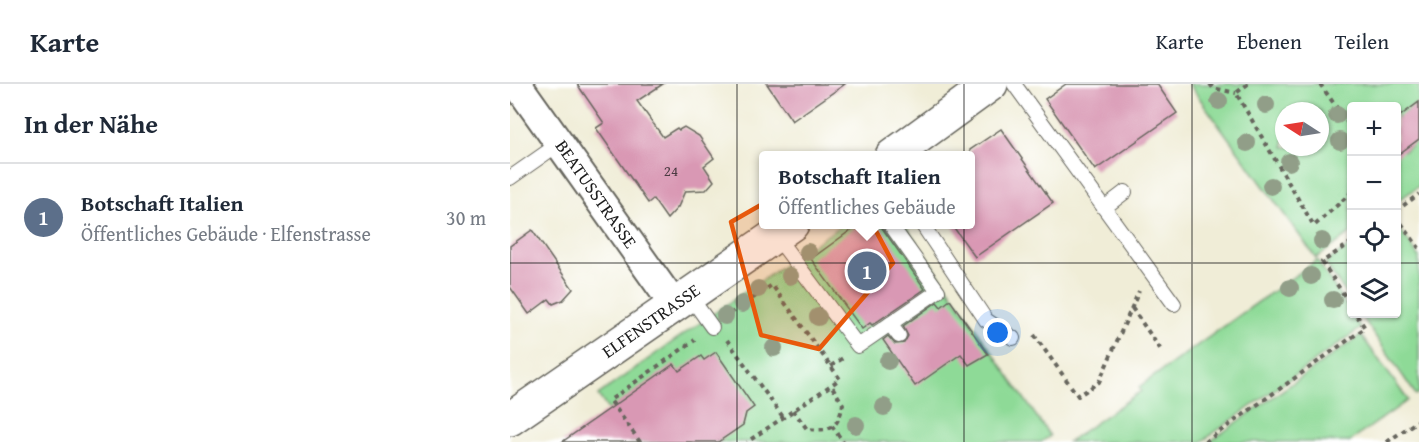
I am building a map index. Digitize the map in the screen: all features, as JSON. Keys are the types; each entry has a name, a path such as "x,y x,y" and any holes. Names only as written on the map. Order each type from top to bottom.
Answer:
{"street":[{"name":"BEATUSSTRASSE","path":"517,84 681,300"},
{"path":"898,151 975,89"},
{"name":"ELFENSTRASSE","path":"510,419 784,230"}],"lane":[{"path":"1014,84 1174,304"},
{"path":"510,178 560,143"},
{"path":"1104,208 1125,192"},
{"path":"784,230 858,346 938,291 893,229"},
{"path":"925,229 986,320 1013,338"},
{"path":"932,294 941,307"},
{"path":"681,300 714,326"},
{"path":"890,324 899,336"}],"path":[{"path":"1210,84 1213,88 1236,93 1314,226 1347,196"},
{"path":"1236,93 1248,84"},
{"path":"1320,84 1347,122"},
{"path":"1397,210 1419,194"},
{"path":"1401,223 1419,248"},
{"path":"1347,245 1322,262 1347,300"},
{"path":"640,442 610,400 772,285 840,379 747,442"},
{"path":"1029,332 1036,336 1078,396 1099,382 1139,290"},
{"path":"1132,307 1161,350"},
{"path":"1205,442 1365,328 1359,318"},
{"path":"714,326 783,417"},
{"path":"794,410 807,429 822,430 832,426 840,420 843,404 831,385"},
{"path":"1387,442 1419,420"},
{"path":"832,426 843,442"}],"highlighted area":[{"path":"794,186 861,203 893,263 819,349 761,335 731,222"}],"green space":[{"path":"1189,84 1419,84 1419,102 1401,116 1401,102 1347,102 1347,236 1316,258"},
{"path":"1419,139 1419,186 1401,198 1401,148 1404,151"},
{"path":"836,229 908,229 1050,436 1041,442 630,442 598,395"},
{"path":"1401,231 1419,257 1419,393 1416,395 1363,318 1401,318"},
{"path":"1347,248 1347,295 1325,263"},
{"path":"1317,260 1347,306 1347,318 1355,318 1361,328 1201,442 1068,442 1141,391 1139,387"},
{"path":"1361,335 1408,400 1349,442 1209,442"}],"building":[{"path":"577,84 663,84 637,101 663,137 677,128 679,130 684,127 699,136 714,158 704,166 714,181 706,190 685,191 678,207 667,219 653,199 648,203 596,128 604,123"},
{"path":"767,84 845,84 792,121"},
{"path":"1066,84 1157,84 1177,113 1095,170 1045,99"},
{"path":"1419,102 1419,139 1401,152 1401,115"},
{"path":"1001,129 1053,203 975,257 955,229 975,229 975,151 970,150"},
{"path":"852,229 883,229 925,289 872,325 870,323 862,329 811,259"},
{"path":"532,230 573,289 563,300 553,304 549,299 529,314 510,287 510,246"},
{"path":"950,300 988,354 969,365 961,354 915,386 883,340 888,336 895,344 904,343 908,336 903,326 937,302 941,307"},
{"path":"716,352 754,407 746,413 743,425 718,442 562,442 674,364 679,371 701,356 704,360"}],"place":[{"name":"Botschaft Italien","path":"867,271"}]}
